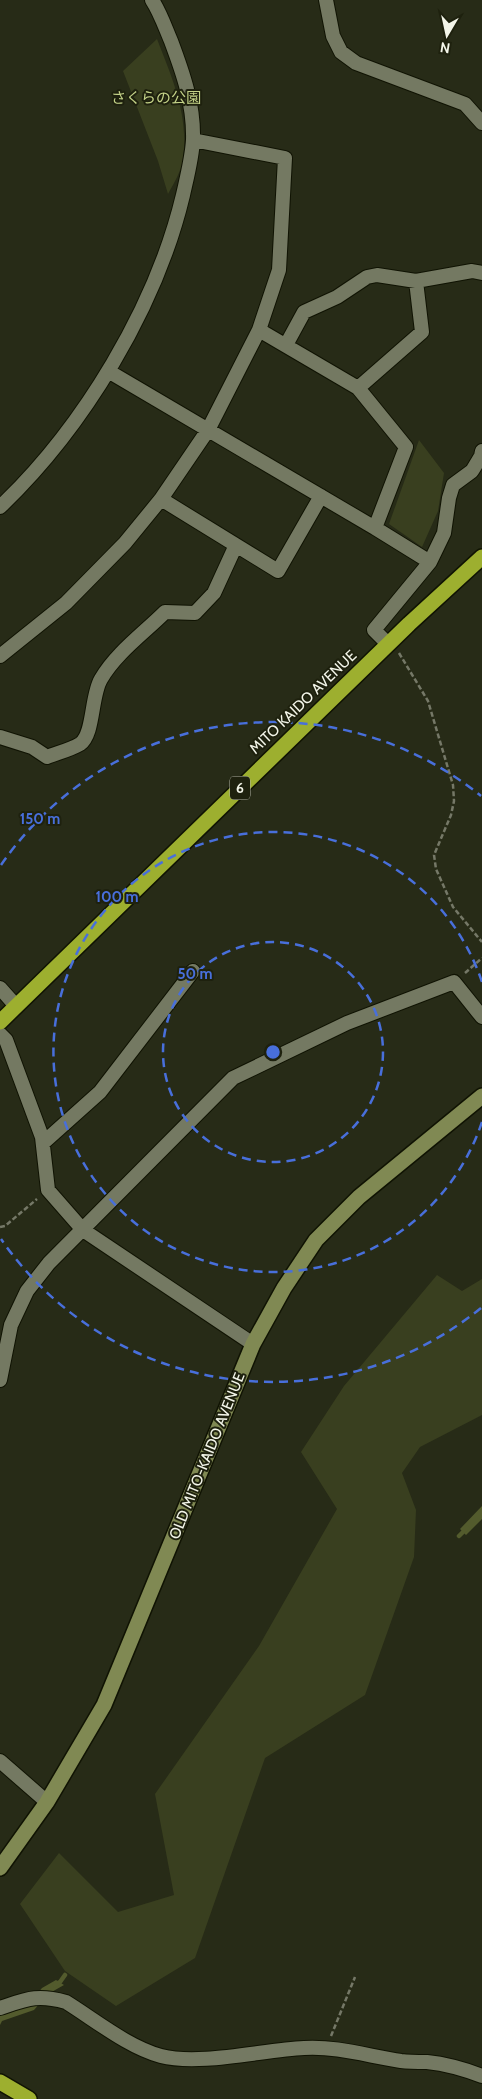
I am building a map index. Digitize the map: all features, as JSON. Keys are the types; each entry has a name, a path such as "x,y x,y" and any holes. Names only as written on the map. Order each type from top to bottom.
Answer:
{"highway":[{"name":"MITO KAIDO AVENUE","path":"0,1022 388,644 482,557"},
{"path":"0,2082 30,2099"}],"street":[{"path":"0,507 60,441 108,371 144,301 176,225 193,140 192,111 186,80 152,0"},
{"path":"326,0 333,36 341,52 356,63 465,104 482,123"},
{"path":"0,656 66,603 95,576 161,499 208,430 259,330 279,270 285,158 193,140"},
{"path":"286,345 304,312 338,297 367,278 377,275 416,282 472,271 482,273"},
{"path":"358,388 422,332 416,282"},
{"path":"259,330 358,388 406,447 375,528"},
{"path":"108,371 430,562"},
{"path":"388,644 374,630 430,562 444,532 448,498 453,485 472,471 481,456 482,450"},
{"path":"161,499 278,571 321,496"},
{"path":"0,737 32,747 47,757 81,743 88,735 94,695 100,680 110,665 165,612 195,613 214,593 236,544"},
{"path":"43,1143 100,1092 192,972"},
{"path":"0,1380 11,1325 27,1291 49,1264 233,1078 347,1023 454,982 482,1017"},
{"path":"0,988 16,1006"},
{"path":"2,1040 43,1143 48,1190 83,1230 253,1344"},
{"name":"OLD MITO-KAIDO AVENUE","path":"0,1868 46,1802 104,1705 253,1344 284,1288 316,1240 359,1196 482,1096"},
{"path":"0,1761 46,1802"},
{"path":"0,2008 29,1998 66,2002 130,2043 161,2056 174,2058 199,2058 329,2047 404,2062 427,2062 455,2067 482,2076"}],"path":[{"path":"388,644 398,652 428,701 453,785 454,801 451,815 434,855 436,869 453,907 482,942"},
{"path":"454,982 482,958"},
{"path":"0,1227 5,1226 48,1190"},
{"path":"329,2047 332,2029 355,1977"}],"green space":[{"name":"さくらの公園","path":"157,39 178,97 184,127 182,163 168,194 158,161 123,71"},
{"path":"419,440 444,473 438,511 422,547 389,524"},
{"path":"437,1275 462,1291 482,1279 482,1415 420,1447 402,1473 416,1510 414,1557 365,1695 265,1758 195,1958 116,2006 65,1971 20,1904 59,1853 118,1912 174,1895 155,1794 259,1646 337,1509 301,1452 344,1386"}],"shaded area":[{"path":"482,1506 482,1519 466,1535 460,1529"},
{"path":"56,1980 64,1985 48,1994 34,2010 2,2021 0,2025 0,2013 30,2002 42,1988"}],"waterway":[{"path":"459,1536 467,1528"},
{"path":"55,1985 65,1975"}]}
